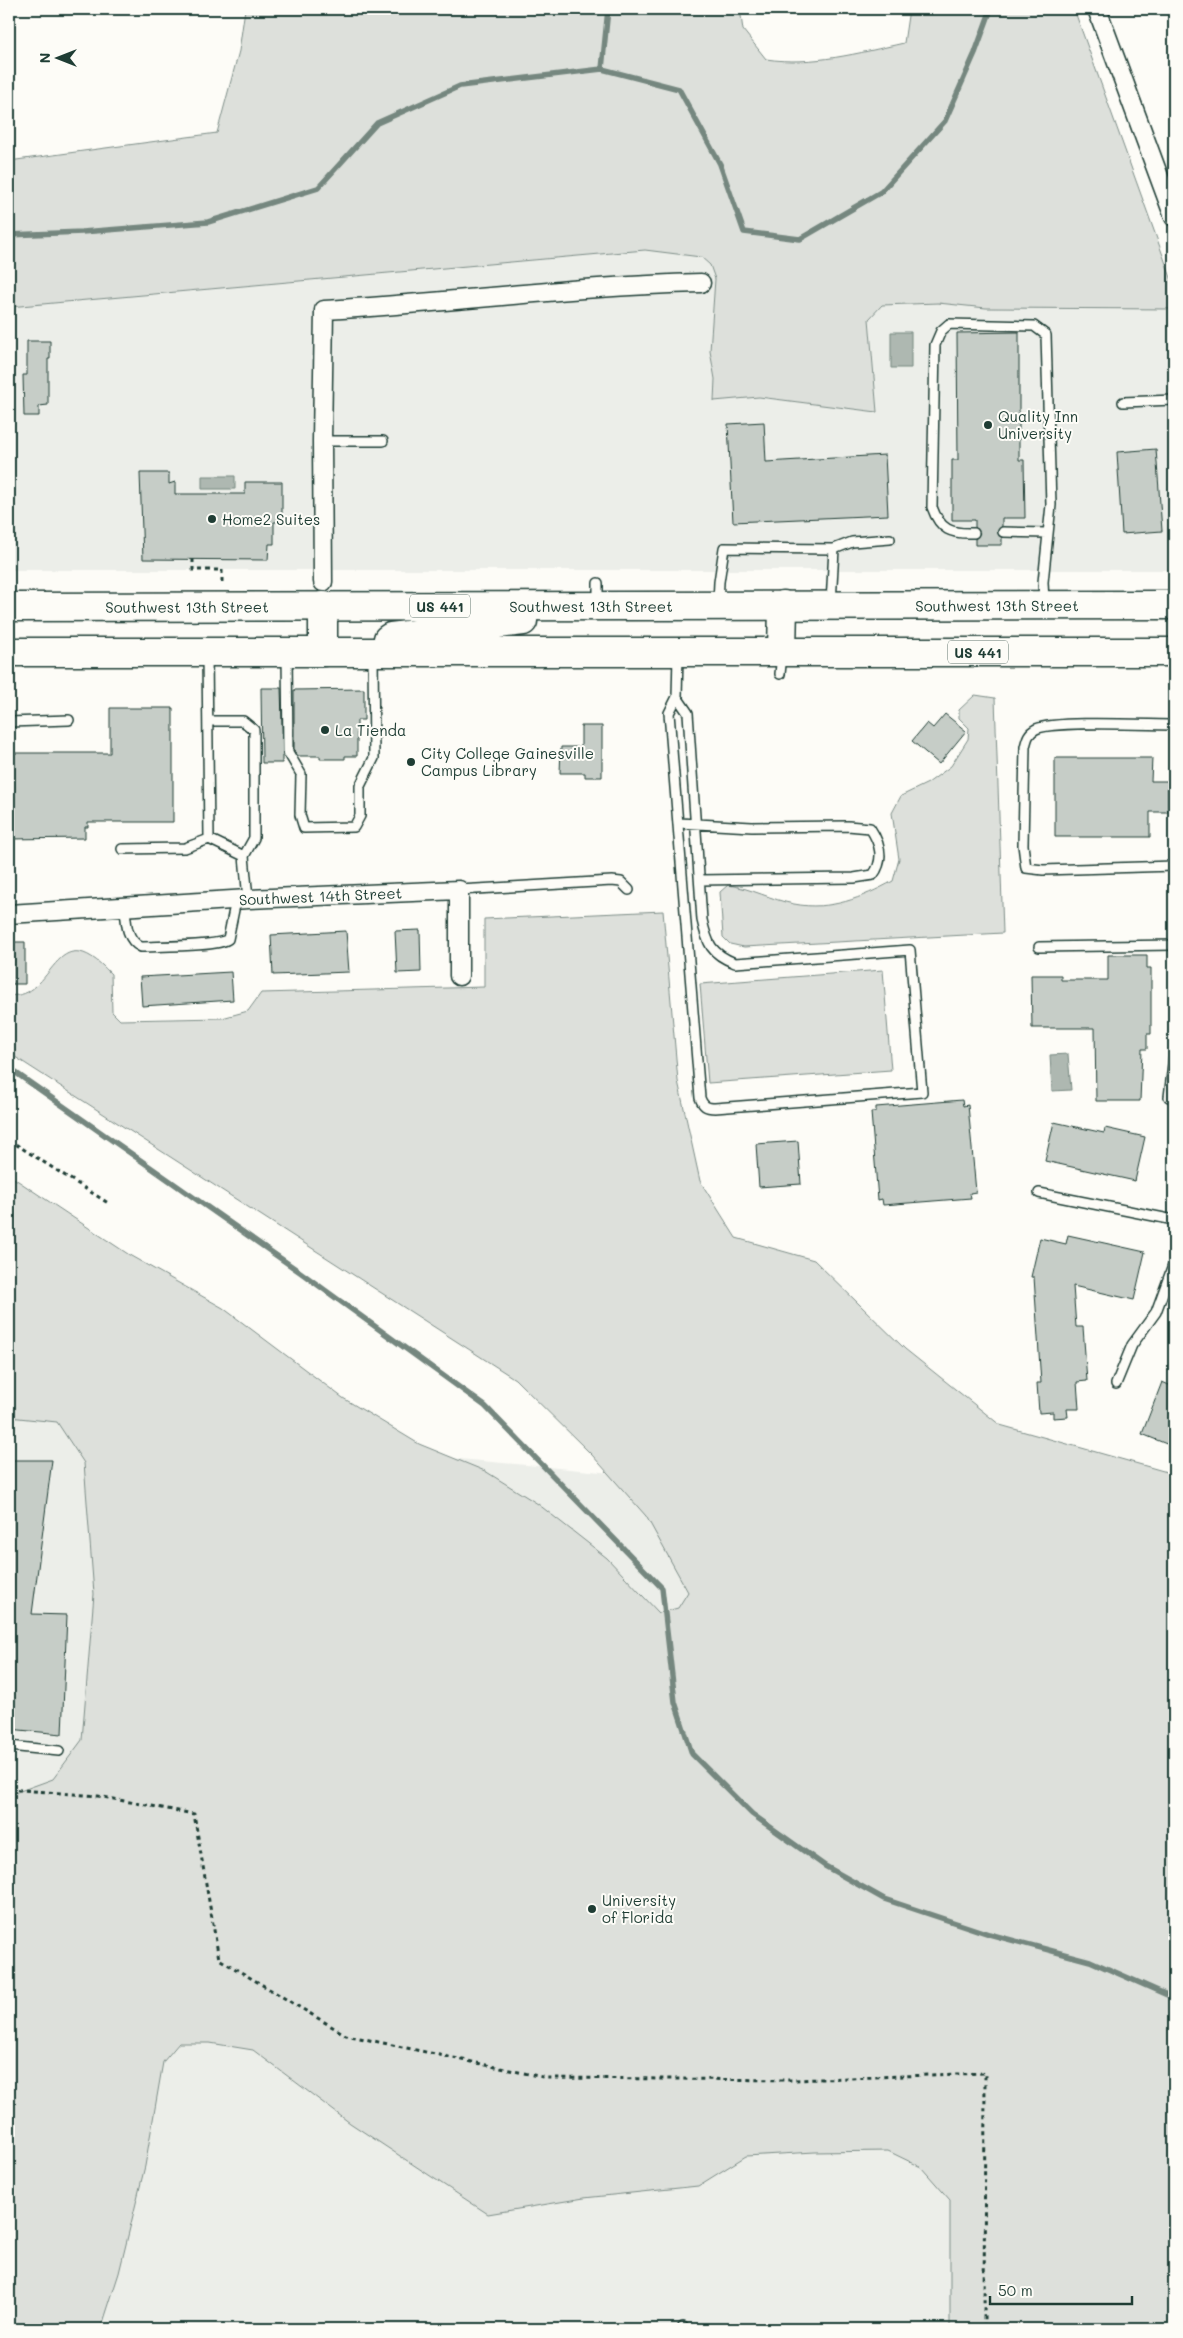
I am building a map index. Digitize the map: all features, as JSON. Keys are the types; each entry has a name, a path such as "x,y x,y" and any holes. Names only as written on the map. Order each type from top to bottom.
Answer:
{"main road":[{"name":"Southwest 13th Street","path":"9,607 324,594 549,606 598,594 718,605 1174,605"},
{"path":"324,594 324,652"},
{"path":"781,663 783,605"},
{"path":"373,652 391,637 536,620 549,606"},
{"name":"US 441","path":"9,652 678,652 781,663 1174,652"}],"street":[{"path":"1096,9 1174,217"},
{"path":"324,594 322,441 324,310 401,306 636,285 701,284"},
{"path":"458,976 459,890"},
{"name":"Southwest 14th Street","path":"9,914 242,900 459,890"}],"lane":[{"path":"974,533 960,534 945,529 936,519 932,508 935,345 941,331 949,324 1034,326 1046,335 1051,505 1043,582 1044,605"},
{"path":"1123,402 1174,400"},
{"path":"322,441 383,441"},
{"path":"1003,532 1047,533"},
{"path":"718,605 724,548 834,549 852,542 890,538"},
{"path":"831,605 834,549"},
{"path":"207,652 209,839"},
{"path":"287,652 288,752 301,774 300,815 304,828 354,827 360,816 360,786 374,758 375,675 373,652"},
{"path":"677,697 688,713 702,920 706,937 713,951 735,963 910,950 922,1092 715,1108 708,1108 702,1104 669,713 677,697 678,652"},
{"path":"9,722 69,720"},
{"path":"125,907 127,930 137,945 141,947 228,940 242,900 244,856 254,838 254,730 243,721 209,721"},
{"path":"1174,725 1053,725 1034,730 1027,736 1024,747 1023,845 1026,868 1043,870 1174,866"},
{"path":"679,823 752,827 848,826 870,828 878,840 881,854 880,866 873,874 854,878 700,880"},
{"path":"122,849 185,848 209,839 244,856"},
{"name":"Southwest 14th Street","path":"459,890 612,881 621,882 629,890"},
{"path":"1039,948 1174,946"},
{"path":"1169,1097 1174,1056"},
{"path":"1039,1193 1174,1220"},
{"path":"1116,1384 1132,1345 1156,1312 1174,1263"},
{"path":"9,1746 59,1752"}],"path":[{"path":"193,560 193,570 222,570 222,583"},
{"path":"9,1140 108,1203"},
{"path":"9,1789 98,1796 194,1814 218,1959 346,2035 547,2078 794,2080 986,2074 984,2329"}],"shaded area":[{"path":"245,9 740,9 743,30 766,59 801,61 870,51 904,43 909,9 1074,9 1174,286 1174,309 986,308 938,303 882,305 869,319 877,412 759,397 714,401 715,379 710,351 715,279 710,265 701,257 645,250 9,307 9,161 217,133 239,51"},
{"path":"645,250 701,257 710,265 715,279 710,351 715,379 714,401 759,397 877,412 869,318 882,305 938,303 986,308 1174,309 1174,570 9,570 9,307"},
{"path":"891,332 911,332 911,368 891,368"},
{"path":"202,476 235,476 235,489 202,489"},
{"path":"975,695 995,698 1003,933 744,947 730,944 723,937 720,892 728,885 794,904 820,906 858,898 893,881 899,859 892,813 901,796 928,783 951,766 968,739 969,728 959,718 959,710"},
{"name":"University of Florida","path":"663,911 678,1081 700,1181 736,1238 814,1260 905,1349 1000,1425 1174,1474 1174,2329 950,2329 950,2200 921,2167 888,2151 815,2152 746,2156 698,2186 584,2198 488,2214 350,2123 253,2050 210,2043 179,2043 163,2062 145,2166 119,2273 101,2329 9,2329 9,1795 53,1779 82,1740 94,1594 84,1463 57,1422 9,1417 9,1175 131,1256 223,1308 343,1398 419,1444 485,1471 538,1504 607,1558 659,1613 678,1608 688,1592 646,1516 592,1455 515,1379 9,1053 9,995 24,994 36,986 65,955 77,952 92,957 111,974 112,1012 120,1020 222,1018 248,1011 261,993 484,987 484,919"},
{"path":"883,970 891,1070 708,1083 700,984"},
{"path":"1068,1054 1071,1090 1052,1091 1050,1055"},
{"name":"University of Florida","path":"9,1417 719,1483 1174,2329 9,2329"}],"building":[{"name":"Quality Inn University","path":"1019,332 1019,460 1024,460 1025,518 1002,518 1002,526 997,532 1002,538 1002,545 975,545 975,539 980,533 975,527 975,520 952,520 952,460 958,460 957,333"},
{"path":"27,341 50,341 48,405 39,406 39,416 24,416 23,375 27,375"},
{"path":"764,422 766,462 885,455 888,515 733,522 728,424"},
{"path":"1156,449 1162,531 1122,534 1117,452"},
{"name":"Home2 Suites","path":"140,473 169,473 169,484 175,482 175,494 245,494 245,482 282,482 282,522 274,522 274,544 269,544 268,560 143,559"},
{"path":"261,688 281,688 282,763 262,763"},
{"path":"364,689 364,720 357,720 357,756 345,756 345,759 320,759 320,756 298,756 294,750 294,690"},
{"path":"110,708 173,708 173,822 88,822 88,827 85,827 85,838 9,839 9,753 110,753"},
{"path":"945,714 966,731 939,764 912,741 927,723 933,728"},
{"path":"581,726 602,726 602,777 585,777 585,773 560,773 561,747 581,747"},
{"path":"1055,758 1152,758 1151,781 1168,781 1168,812 1150,812 1150,837 1055,837"},
{"path":"420,930 421,972 397,973 395,931"},
{"path":"346,931 349,972 273,975 271,935"},
{"path":"9,942 25,942 25,984 9,984"},
{"path":"1108,955 1147,955 1147,968 1151,968 1151,1034 1147,1034 1147,1049 1142,1049 1140,1101 1096,1101 1095,1028 1032,1028 1031,975 1061,975 1061,980 1108,980"},
{"path":"231,972 233,1000 142,1006 140,977"},
{"path":"962,1100 963,1106 968,1105 976,1192 970,1193 971,1198 883,1205 882,1199 878,1200 871,1112 876,1112 876,1107"},
{"path":"1054,1122 1104,1133 1105,1128 1145,1137 1135,1181 1045,1161"},
{"path":"798,1141 801,1184 759,1187 756,1144"},
{"path":"1068,1235 1145,1252 1134,1300 1073,1286 1076,1327 1083,1327 1087,1381 1077,1382 1079,1409 1067,1409 1068,1417 1053,1418 1053,1412 1039,1413 1037,1383 1041,1383 1034,1277 1031,1277 1040,1238 1066,1244"},
{"path":"1162,1382 1174,1387 1174,1447 1142,1434"},
{"path":"9,1460 52,1460 32,1614 67,1615 62,1734 9,1729"}],"waterway":[{"path":"602,69 608,9"},
{"path":"9,235 82,232 208,222 318,188 377,123 460,86 602,69 679,89 720,164 744,232 800,239 881,192 945,121 975,53 991,9"},
{"path":"9,1068 300,1272 485,1406 662,1588 675,1702 692,1754 752,1814 825,1866 884,1899 989,1934 1090,1961 1174,1998"}],"place":[{"name":"Quality Inn University","path":"988,425"},
{"name":"Home2 Suites","path":"212,519"},
{"name":"La Tienda","path":"325,730"},
{"name":"City College Gainesville Campus Library","path":"411,762"},
{"name":"University of Florida","path":"592,1909"}]}
